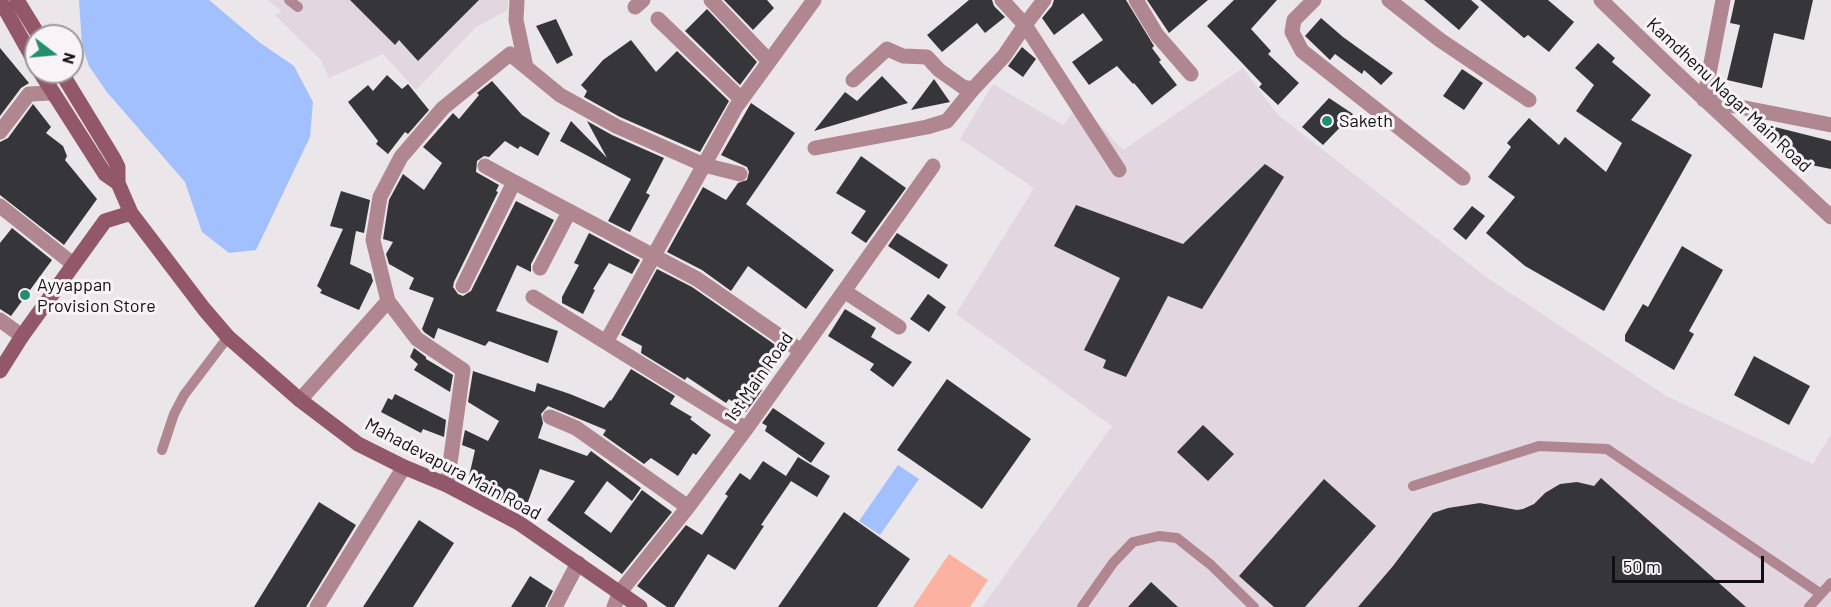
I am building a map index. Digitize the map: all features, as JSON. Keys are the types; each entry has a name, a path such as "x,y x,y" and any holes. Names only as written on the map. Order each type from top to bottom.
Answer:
{"street":[{"path":"0,0 24,43"},
{"path":"17,0 32,24"},
{"path":"517,0 516,20 526,67"},
{"path":"711,0 769,61"},
{"path":"606,342 741,99 814,0"},
{"path":"1002,0 1026,25 1119,170"},
{"path":"815,148 927,127 947,121 1004,56 1044,0"},
{"path":"1138,0 1157,35 1191,74"},
{"path":"1314,0 1294,20 1292,32 1302,51 1463,178"},
{"path":"1389,0 1440,40 1529,100"},
{"name":"Kamdhenu Nagar Main Road","path":"1601,0 1616,7 1704,100 1831,217"},
{"path":"1723,0 1704,100 1831,124"},
{"path":"658,19 741,99"},
{"path":"853,80 887,49 903,56 927,57 939,70 963,87 973,89"},
{"path":"447,485 463,370 417,339 388,301 373,240 380,197 401,157 444,108 510,54 560,95 616,126 704,165 740,174"},
{"name":"Mahadevapura Main Road","path":"47,84 105,174 118,183 131,213 228,337 300,400 358,444 447,485 519,523 639,607"},
{"path":"68,84 114,159 118,167 118,183"},
{"path":"0,132 28,94 52,93"},
{"path":"485,166 697,279 801,351"},
{"name":"1st Main Road","path":"614,607 620,592 688,507 746,429 933,166"},
{"path":"463,286 514,182"},
{"path":"0,206 73,264"},
{"path":"540,268 569,212"},
{"path":"0,371 22,336 105,221 131,213"},
{"path":"844,291 898,327"},
{"path":"533,297 746,429"},
{"path":"300,400 388,301"},
{"path":"0,320 22,336"},
{"path":"550,417 576,428 688,507"},
{"path":"317,607 404,467"},
{"path":"555,607 578,563"}],"lane":[{"path":"162,450 183,395 228,337"},
{"path":"1413,486 1539,446 1607,449 1821,594"},
{"path":"1082,607 1113,563 1133,542 1159,536 1177,538 1210,565 1254,607"},
{"path":"1809,607 1831,583"}],"shaded area":[{"path":"268,0 508,0 508,10 476,27 416,90 383,54 329,78 321,60 275,15 281,11"},
{"path":"1243,68 1277,114 1486,277 1668,397 1813,464 1831,434 1831,607 982,607 1112,426 956,314 1034,188 960,139 993,84 1063,125 1080,103 1123,150"},
{"path":"949,554 988,580 970,607 913,607"}],"water":[{"path":"79,0 209,0 259,42 294,66 313,102 310,137 256,250 229,253 202,232 185,182 106,91 89,66 84,51 84,24 81,24"},
{"path":"898,465 919,479 880,535 859,521"}],"building":[{"path":"350,0 479,0 418,61 399,40 395,45"},
{"path":"724,0 767,0 774,8 753,30"},
{"path":"969,0 992,0 994,6 1005,17 985,33 977,23 942,52 927,35"},
{"path":"1054,0 1126,0 1154,46 1152,48 1161,60 1159,62 1177,85 1152,105 1117,66 1089,85 1072,62 1103,40 1083,13 1054,35 1042,18"},
{"path":"1147,0 1208,0 1169,33"},
{"path":"1234,0 1277,0 1251,29 1271,51 1268,54 1299,83 1278,105 1259,87 1262,84 1207,26"},
{"path":"1424,0 1471,0 1479,7 1459,30"},
{"path":"1480,0 1548,0 1574,22 1549,52 1528,35 1524,38"},
{"path":"1735,0 1813,0 1804,40 1774,33 1762,88 1727,80 1740,25 1730,23"},
{"path":"707,9 757,62 740,85 685,31"},
{"path":"1321,18 1393,73 1381,85 1364,70 1362,74 1335,54 1330,60 1305,36"},
{"path":"556,19 573,55 557,64 536,26"},
{"path":"631,40 656,72 677,51 729,101 700,152 620,117 584,97 587,91 581,85 603,60"},
{"path":"1598,43 1615,58 1612,62 1651,95 1631,120 1692,155 1604,311 1525,266 1486,233 1515,197 1488,177 1511,147 1507,143 1529,118 1559,145 1565,137 1606,172 1622,143 1576,111 1594,85 1575,68"},
{"path":"1022,47 1036,59 1023,77 1008,66"},
{"path":"0,48 24,77 24,84 27,84 21,88 0,116"},
{"path":"1462,69 1483,83 1464,110 1443,96"},
{"path":"387,75 402,89 408,84 429,110 408,134 405,132 388,154 376,144 378,141 348,102 368,85 373,91"},
{"path":"882,76 908,103 814,131 845,92 857,101"},
{"path":"934,79 950,102 911,110"},
{"path":"492,81 522,115 550,133 538,156 520,146 518,149 505,141 489,157 484,156 477,161 476,172 499,185 496,191 498,192 453,287 458,294 463,296 471,291 516,201 554,220 531,264 531,272 517,265 496,311 558,331 548,363 489,341 485,346 438,328 434,339 424,332 422,329 434,298 409,289 414,278 389,264 386,254 393,242 383,239 389,200 403,174 424,190 442,163 423,147 453,113 459,119 479,95 477,93"},
{"name":"Saketh","path":"1329,98 1353,114 1323,145 1302,127"},
{"path":"751,103 795,133 746,204 834,270 806,309 748,266 731,291 702,270 667,252 703,187 726,200 738,183 747,180 749,172 747,167 721,155"},
{"path":"33,104 51,127 46,133 63,146 67,156 65,160 97,199 64,245 0,195 0,142 8,138"},
{"path":"571,121 607,158 587,121 664,158 646,193 650,195 630,232 608,221 631,179 560,141"},
{"path":"1751,121 1831,141 1831,169 1811,165"},
{"path":"861,156 906,188 866,243 851,233 866,211 836,193"},
{"path":"1265,164 1284,177 1202,309 1168,296 1126,377 1103,368 1106,360 1084,350 1120,278 1054,246 1076,205 1183,244"},
{"path":"341,191 370,200 364,233 356,231 350,264 371,274 373,281 359,310 320,293 322,290 317,286 343,229 330,226"},
{"path":"1472,206 1485,216 1466,240 1453,229"},
{"path":"12,228 52,260 11,316 0,309 0,243"},
{"path":"589,233 640,260 632,274 609,263 593,289 595,290 583,314 562,303 562,297 579,265 574,263"},
{"path":"897,233 948,265 939,279 888,246"},
{"path":"1682,246 1723,270 1689,331 1694,334 1674,370 1625,341 1625,335 1643,304 1648,307"},
{"path":"657,269 692,287 784,351 759,388 762,390 746,412 729,399 726,403 687,377 685,380 641,353 642,346 621,335"},
{"path":"928,294 946,307 929,332 910,319"},
{"path":"845,309 876,328 871,337 912,362 893,387 870,370 874,364 828,336"},
{"path":"414,348 426,359 453,375 450,392 414,370 418,364 410,357"},
{"path":"1754,356 1810,386 1789,425 1734,395"},
{"path":"631,369 675,396 670,404 692,417 690,419 711,435 696,455 693,453 678,476 651,458 644,464 603,435 606,430 548,406 541,414 543,423 538,438 587,456 591,451 641,488 632,501 607,481 584,513 611,533 642,490 672,512 622,574 547,520 575,481 540,469 525,510 485,494 488,486 468,481 475,450 462,445 465,430 488,441 499,421 468,402 473,371 535,392 537,383 604,408"},
{"path":"947,379 1031,439 982,509 897,450"},
{"path":"395,394 446,420 444,437 423,429 421,433 381,412 388,398 392,400"},
{"path":"773,408 825,443 811,463 765,431 767,426 762,423"},
{"path":"1203,425 1234,454 1208,481 1177,452"},
{"path":"798,457 830,476 817,497 791,481 761,525 764,526 735,570 708,554 674,607 667,607 637,586 686,525 702,535 728,496 725,494 740,473 750,480 763,461 786,476"},
{"path":"1601,478 1746,607 1358,607 1433,513 1480,503 1517,510 1523,509 1534,504 1545,493 1560,484 1577,482 1594,486"},
{"path":"1324,479 1376,526 1305,607 1274,607 1239,576"},
{"path":"319,502 356,525 306,607 254,607"},
{"path":"844,512 910,559 877,607 778,607"},
{"path":"419,520 454,543 413,607 363,607"},
{"path":"530,576 553,591 545,607 511,607"},
{"path":"1151,582 1178,607 1128,607"}],"place":[{"name":"Saketh","path":"1327,121"},
{"name":"Ayyappan Provision Store","path":"25,295"}]}
